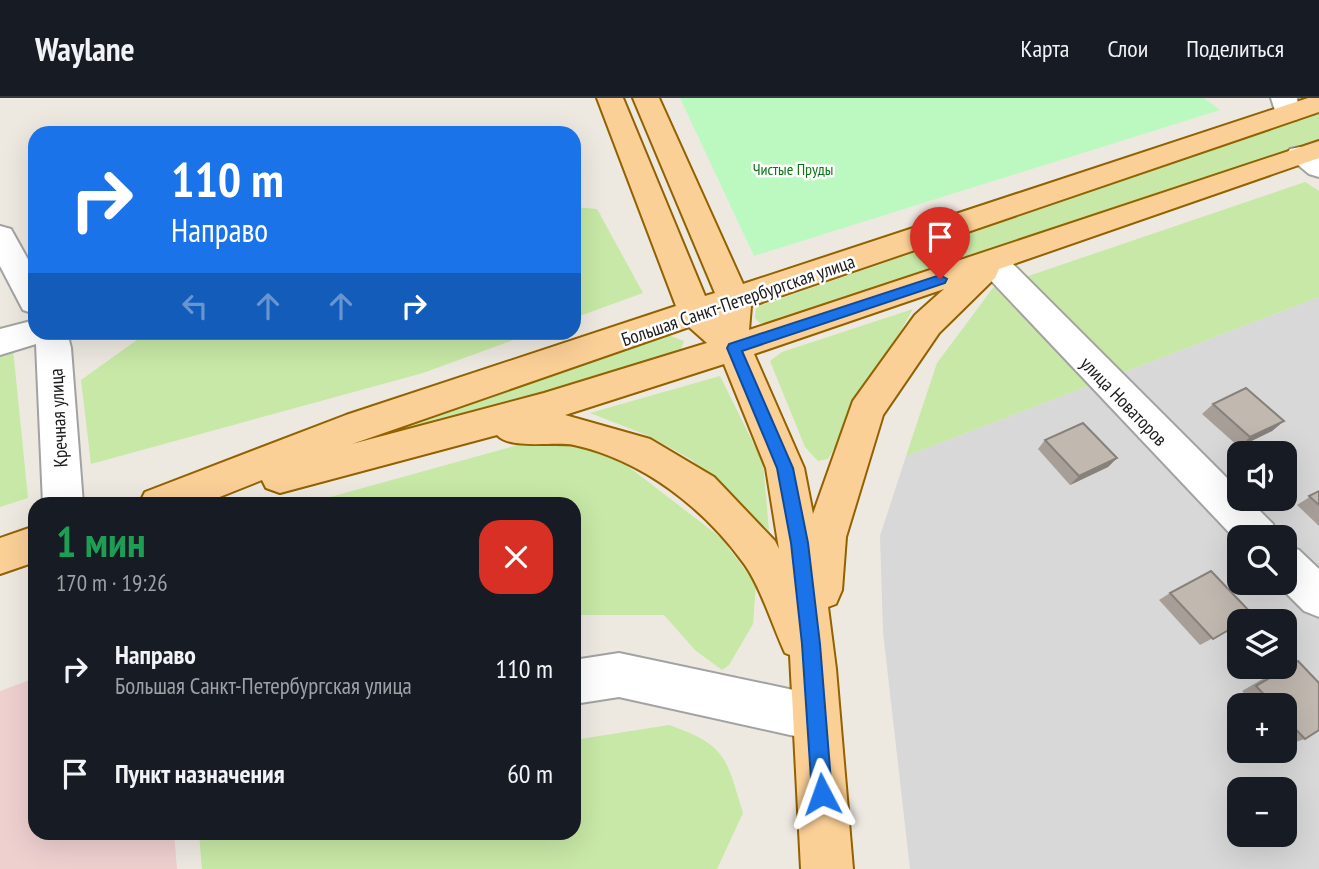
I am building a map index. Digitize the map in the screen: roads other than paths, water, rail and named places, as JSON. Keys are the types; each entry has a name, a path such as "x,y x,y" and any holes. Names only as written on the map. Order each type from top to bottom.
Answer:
{"main road":[{"path":"610,98 696,314 734,348"},
{"path":"646,98 735,301 734,348 785,468 799,543 814,669 827,869"},
{"name":"Большая Санкт-Петербургская улица","path":"179,497 359,425 735,301 1285,106 1319,103"},
{"name":"Большая Санкт-Петербургская улица","path":"192,497 376,455 478,428 734,348 1313,158"},
{"path":"814,669 826,537 866,411 927,324 992,262"},
{"path":"478,428 573,430 637,450 700,489 761,554 814,669"},
{"path":"0,556 28,546"}],"street":[{"path":"15,245 28,282"},
{"name":"улица Новаторов","path":"992,262 1247,525"},
{"path":"0,342 28,334"},
{"name":"Кречная улица","path":"52,340 63,497"},
{"path":"1297,576 1319,597"},
{"path":"581,681 619,675 817,718"}],"park label":[{"name":"Чистые Пруды","path":"793,169"}]}
